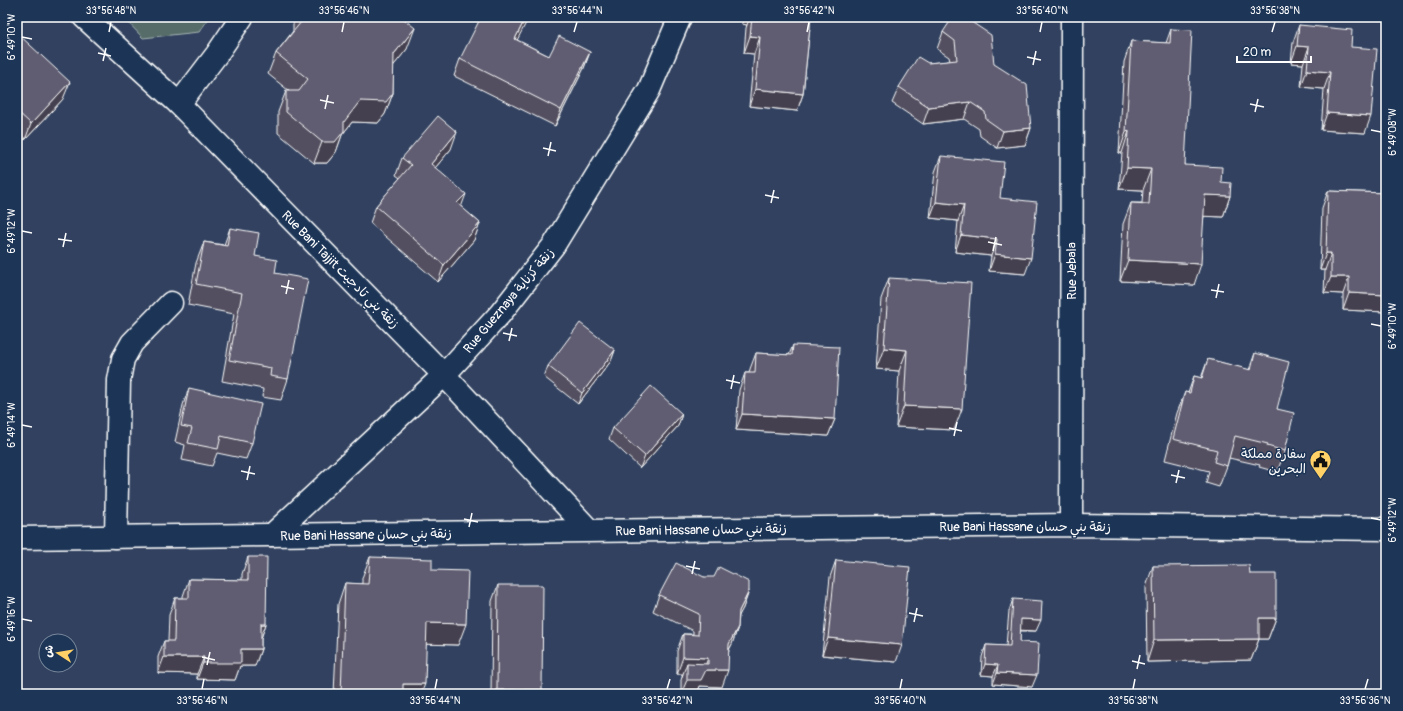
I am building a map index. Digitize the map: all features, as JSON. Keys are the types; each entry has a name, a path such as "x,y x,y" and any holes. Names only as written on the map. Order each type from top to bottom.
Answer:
{"street":[{"name":"Rue Bani Tajjit زنقة بني تادجيت","path":"84,17 179,104 444,375 589,530"},
{"path":"179,104 217,54 242,17"},
{"name":"Rue Gueznaya زنقة كزناية","path":"272,535 444,375 500,314 554,244 650,90 680,17"},
{"name":"Rue Jebala","path":"1071,525 1072,17"},
{"path":"116,537 119,380 123,359 132,343 171,303"},
{"name":"Rue Bani Hassane زنقة بني حسان","path":"17,538 1071,525 1386,529"}],"green space":[{"path":"123,17 210,17 199,32 143,38"}],"building":[{"path":"301,17 401,17 415,28 394,54 393,93 386,102 360,101 344,122 344,131 335,142 322,142 286,112 286,91 299,91 308,79 276,53 301,22"},
{"path":"481,17 526,17 515,39 549,56 559,36 590,52 561,110 460,59"},
{"path":"752,17 811,17 803,94 755,89 760,37 750,36"},
{"path":"953,17 964,17 991,35 994,64 1027,85 1031,128 1003,131 986,119 985,112 970,102 929,107 899,87 918,57 928,63 957,60 955,41 943,32"},
{"path":"1299,25 1352,30 1351,47 1377,49 1371,116 1327,113 1330,72 1307,70 1309,47 1297,46"},
{"path":"1171,29 1192,30 1185,165 1222,167 1221,182 1231,183 1230,196 1205,195 1201,264 1128,260 1131,203 1149,204 1151,169 1127,168 1129,131 1126,132 1131,41 1170,43"},
{"path":"17,33 70,82 31,124 17,111"},
{"path":"438,116 457,132 431,164 466,194 457,203 480,223 444,265 376,206 411,165 402,158"},
{"path":"941,156 1004,162 1000,198 1037,202 1031,258 995,254 997,239 961,235 964,205 936,202"},
{"path":"1328,191 1386,193 1386,295 1349,293 1349,277 1331,277 1331,253 1326,253"},
{"path":"230,228 259,233 255,256 277,260 275,273 308,279 288,379 270,376 271,368 229,360 242,293 196,284 204,242 227,246"},
{"path":"889,278 971,283 962,409 904,406 907,350 884,348"},
{"path":"580,323 615,350 582,393 548,366"},
{"path":"793,345 839,347 835,419 742,414 745,373 755,373 756,353 792,355"},
{"path":"1255,353 1289,362 1277,409 1294,413 1285,451 1267,446 1268,444 1235,436 1227,466 1214,462 1217,450 1173,439 1185,392 1190,393 1194,376 1202,378 1208,359 1251,370"},
{"path":"17,366 19,366 17,397"},
{"path":"651,386 682,414 645,456 613,428"},
{"path":"189,388 261,404 252,443 221,436 218,449 188,443 192,428 181,426"},
{"path":"248,557 267,557 266,624 261,624 261,649 241,649 241,663 203,663 204,657 164,657 164,641 174,641 175,598 189,598 189,579 248,580"},
{"path":"370,557 432,559 432,570 468,571 466,624 427,623 425,684 403,684 403,694 341,694 345,583 368,584"},
{"path":"836,560 910,567 902,645 828,638"},
{"path":"676,563 704,577 714,577 719,567 749,582 749,591 739,611 738,627 729,644 728,670 706,670 701,680 687,680 687,663 708,664 708,658 683,657 683,634 698,635 699,614 659,595"},
{"path":"1249,565 1250,574 1276,574 1276,618 1259,618 1259,639 1154,640 1153,566"},
{"path":"498,585 543,585 542,690 497,690"},
{"path":"1013,599 1042,601 1041,620 1021,619 1020,642 1039,643 1037,675 997,673 998,665 985,664 986,645 1010,646"}],"place":[{"name":"سفارة مملكة البحرين","path":"1321,480"}]}
